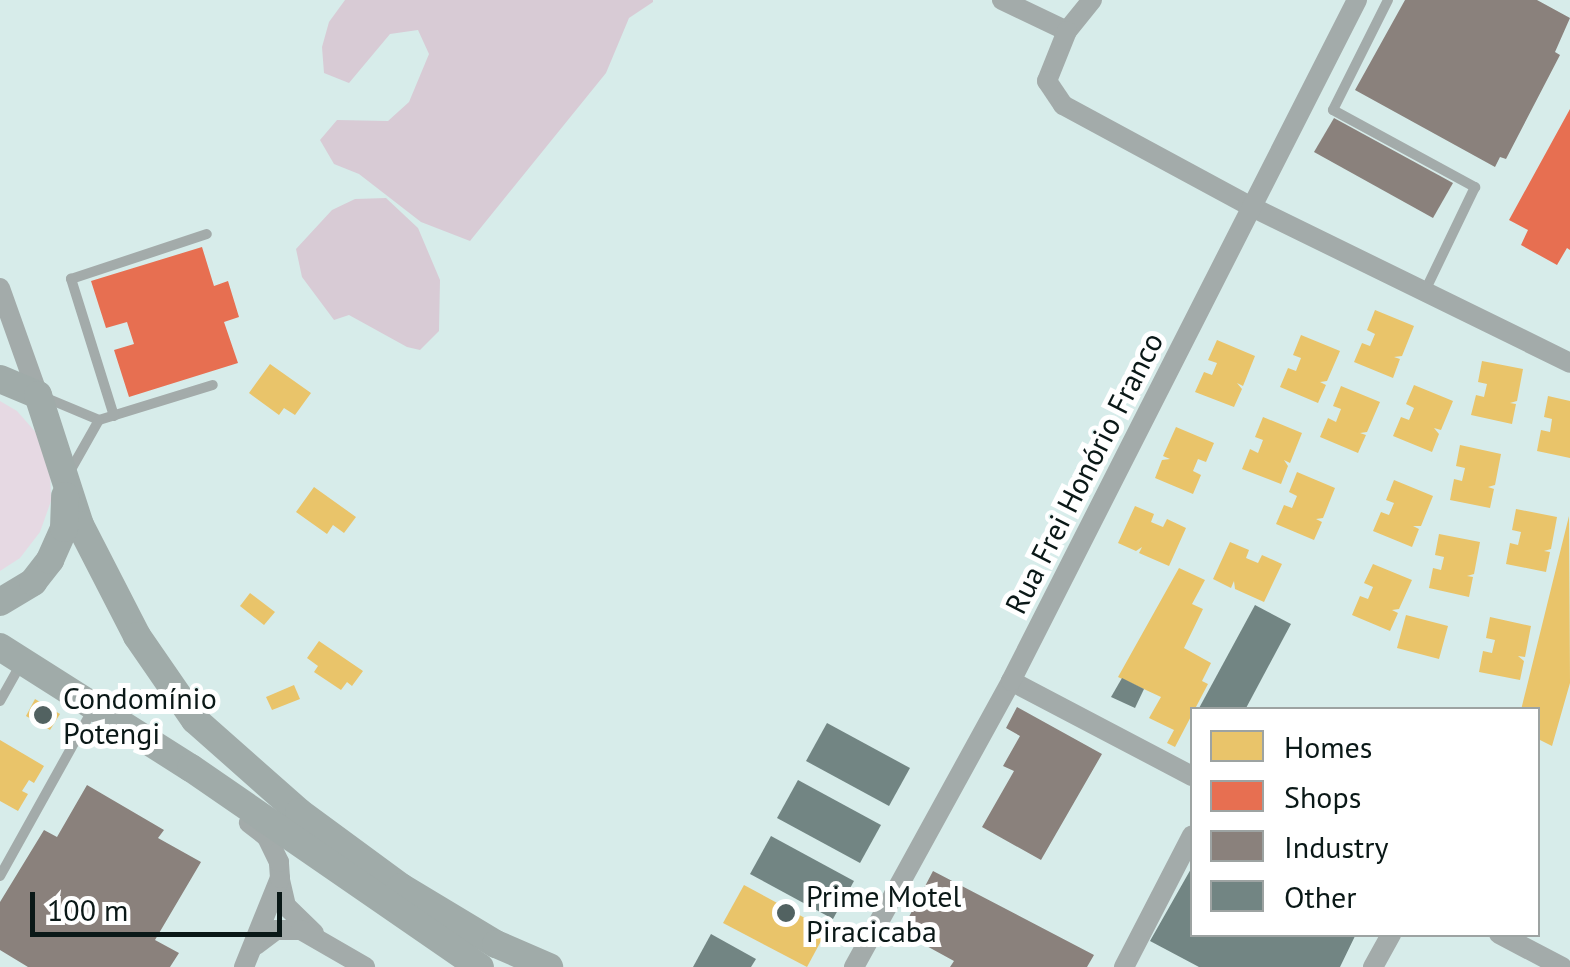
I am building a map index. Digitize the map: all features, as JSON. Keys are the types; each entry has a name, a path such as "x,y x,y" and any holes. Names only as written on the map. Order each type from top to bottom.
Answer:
{"main road":[{"path":"0,379 38,395 80,525 137,636 195,720 299,812 401,887 482,936 549,967"},
{"path":"0,602 33,582 59,544 66,513 64,482"},
{"path":"11,654 234,797 464,964"},
{"path":"152,743 178,734 195,720"}],"street":[{"path":"1002,0 1067,32"},
{"path":"1092,0 1067,32 1047,80 1051,93 1063,104 1252,207 1569,361"},
{"name":"Rua Frei Honório Franco","path":"854,967 1012,682 1357,0"},
{"path":"0,288 38,395"},
{"path":"1012,682 1190,775"},
{"path":"234,797 240,817 268,836 279,862 286,906 321,939"},
{"path":"1124,967 1190,839"},
{"path":"247,961 280,878"},
{"path":"247,961 262,938 276,930 301,930 365,967"},
{"path":"1373,967 1390,937"},
{"path":"1506,937 1562,967"}],"lane":[{"path":"1388,0 1333,110 1476,187 1426,291"},
{"path":"114,416 71,279 207,234"},
{"path":"38,395 99,420 213,385"},
{"path":"64,482 99,420"},
{"path":"0,701 11,654"},
{"path":"0,876 95,706"}],"shaded area":[{"path":"345,0 653,2 629,18 606,73 470,241 421,222 359,174 334,164 320,140 337,120 388,121 409,102 429,54 418,30 390,34 349,83 324,73 322,47 329,22"},
{"path":"386,198 418,228 440,280 439,331 420,350 407,347 349,315 334,320 302,277 296,249 332,210 355,199"},
{"path":"0,401 17,411 39,436 50,467 51,501 40,532 20,558 0,571"}],"building: Homes":[{"path":"1375,310 1414,326 1402,356 1394,357 1400,359 1393,378 1354,362 1362,343 1370,346 1375,334 1367,330"},
{"path":"1301,335 1340,351 1327,381 1320,382 1326,385 1318,403 1280,387 1288,368 1296,371 1301,358 1293,355"},
{"path":"1217,340 1255,356 1243,386 1237,383 1242,389 1234,407 1195,392 1204,372 1212,375 1217,363 1208,360"},
{"path":"1482,361 1523,369 1517,401 1510,403 1516,404 1512,424 1471,415 1476,395 1484,397 1487,384 1478,382"},
{"path":"270,364 311,393 295,415 284,408 279,415 249,393"},
{"path":"1414,385 1453,401 1441,430 1434,428 1439,434 1432,452 1393,436 1401,417 1409,420 1414,408 1406,404"},
{"path":"1341,386 1380,402 1367,432 1360,433 1366,435 1358,453 1320,437 1328,418 1336,422 1341,409 1333,406"},
{"path":"1548,396 1570,401 1570,458 1537,451 1541,430 1550,432 1552,419 1544,417"},
{"path":"1263,417 1302,433 1290,463 1284,460 1288,466 1281,484 1242,469 1250,449 1258,453 1263,440 1255,437"},
{"path":"1176,427 1214,443 1206,462 1198,459 1193,471 1201,475 1193,494 1155,478 1162,460 1170,459 1163,456"},
{"path":"1460,445 1501,454 1495,485 1488,487 1494,489 1490,508 1450,500 1454,479 1462,481 1465,468 1456,466"},
{"path":"1297,472 1335,488 1323,518 1316,519 1322,522 1314,540 1276,524 1284,505 1292,508 1297,496 1289,492"},
{"path":"1394,480 1433,496 1421,526 1413,526 1419,529 1412,547 1373,531 1381,512 1389,515 1394,503 1386,500"},
{"path":"314,487 356,517 344,533 333,525 327,534 296,512"},
{"path":"1135,506 1154,514 1151,522 1163,527 1167,519 1186,528 1169,566 1139,553 1142,547 1136,551 1118,543"},
{"path":"1516,509 1557,517 1551,549 1544,551 1550,552 1546,572 1506,564 1510,543 1518,545 1521,532 1512,530"},
{"path":"1569,516 1570,683 1552,746 1540,740 1540,707 1522,707"},
{"path":"1439,534 1480,542 1474,574 1467,576 1473,577 1469,597 1429,588 1433,568 1441,570 1444,557 1435,555"},
{"path":"1230,542 1249,550 1246,558 1258,563 1262,555 1282,564 1264,602 1235,589 1234,581 1231,588 1213,579"},
{"path":"1373,564 1412,580 1399,609 1392,610 1398,613 1390,631 1352,615 1360,596 1368,599 1373,587 1364,583"},
{"path":"1179,568 1205,580 1192,604 1203,609 1184,648 1211,663 1202,681 1208,684 1196,707 1190,707 1190,718 1175,747 1167,743 1174,730 1149,718 1161,697 1118,677"},
{"path":"250,593 275,612 264,625 240,606"},
{"path":"1406,615 1448,626 1439,659 1397,648"},
{"path":"1490,617 1531,626 1525,657 1518,656 1524,661 1520,680 1479,672 1483,651 1492,653 1495,640 1486,638"},
{"path":"319,641 363,671 352,686 347,682 341,690 314,672 318,666 307,658"},
{"path":"294,685 300,699 272,710 266,697"},
{"name":"Condomínio Potengi","path":"35,699 60,714 50,730 26,716"},
{"path":"0,740 44,766 34,783 29,780 22,791 28,794 18,811 0,801"},
{"path":"744,885 827,930 807,967 723,923"}],"building: Shops":[{"path":"1570,109 1570,250 1567,248 1557,265 1521,245 1528,230 1509,220"},
{"path":"202,247 214,286 228,281 239,317 224,322 238,363 129,397 114,350 134,344 127,322 106,328 91,281"},
{"path":"1292,937 1321,937 1314,949"}],"building: Industry":[{"path":"1405,0 1537,0 1570,18 1555,52 1560,55 1506,159 1500,157 1495,167 1355,90"},
{"path":"1334,118 1453,183 1433,218 1314,152"},
{"path":"1017,707 1102,754 1041,860 982,827 1014,771 1003,766 1020,736 1006,728"},
{"path":"87,785 164,830 158,838 201,862 155,940 179,953 170,967 28,967 0,950 0,902 44,830 57,837"},
{"path":"933,871 1094,955 1087,967 950,967 954,961 901,932"}],"building: Other":[{"path":"1255,605 1291,624 1247,707 1200,707"},
{"path":"1122,678 1144,689 1135,708 1111,697"},
{"path":"827,723 910,768 889,806 806,761"},
{"path":"798,780 881,825 860,863 777,818"},
{"path":"771,836 854,881 833,919 750,874"},
{"path":"1190,871 1190,937 1355,937 1340,967 1199,967 1150,941"},
{"path":"711,934 756,959 751,967 693,967"}],"place":[{"name":"Condomínio Potengi","path":"43,715"},
{"name":"Prime Motel Piracicaba","path":"786,913"}]}
